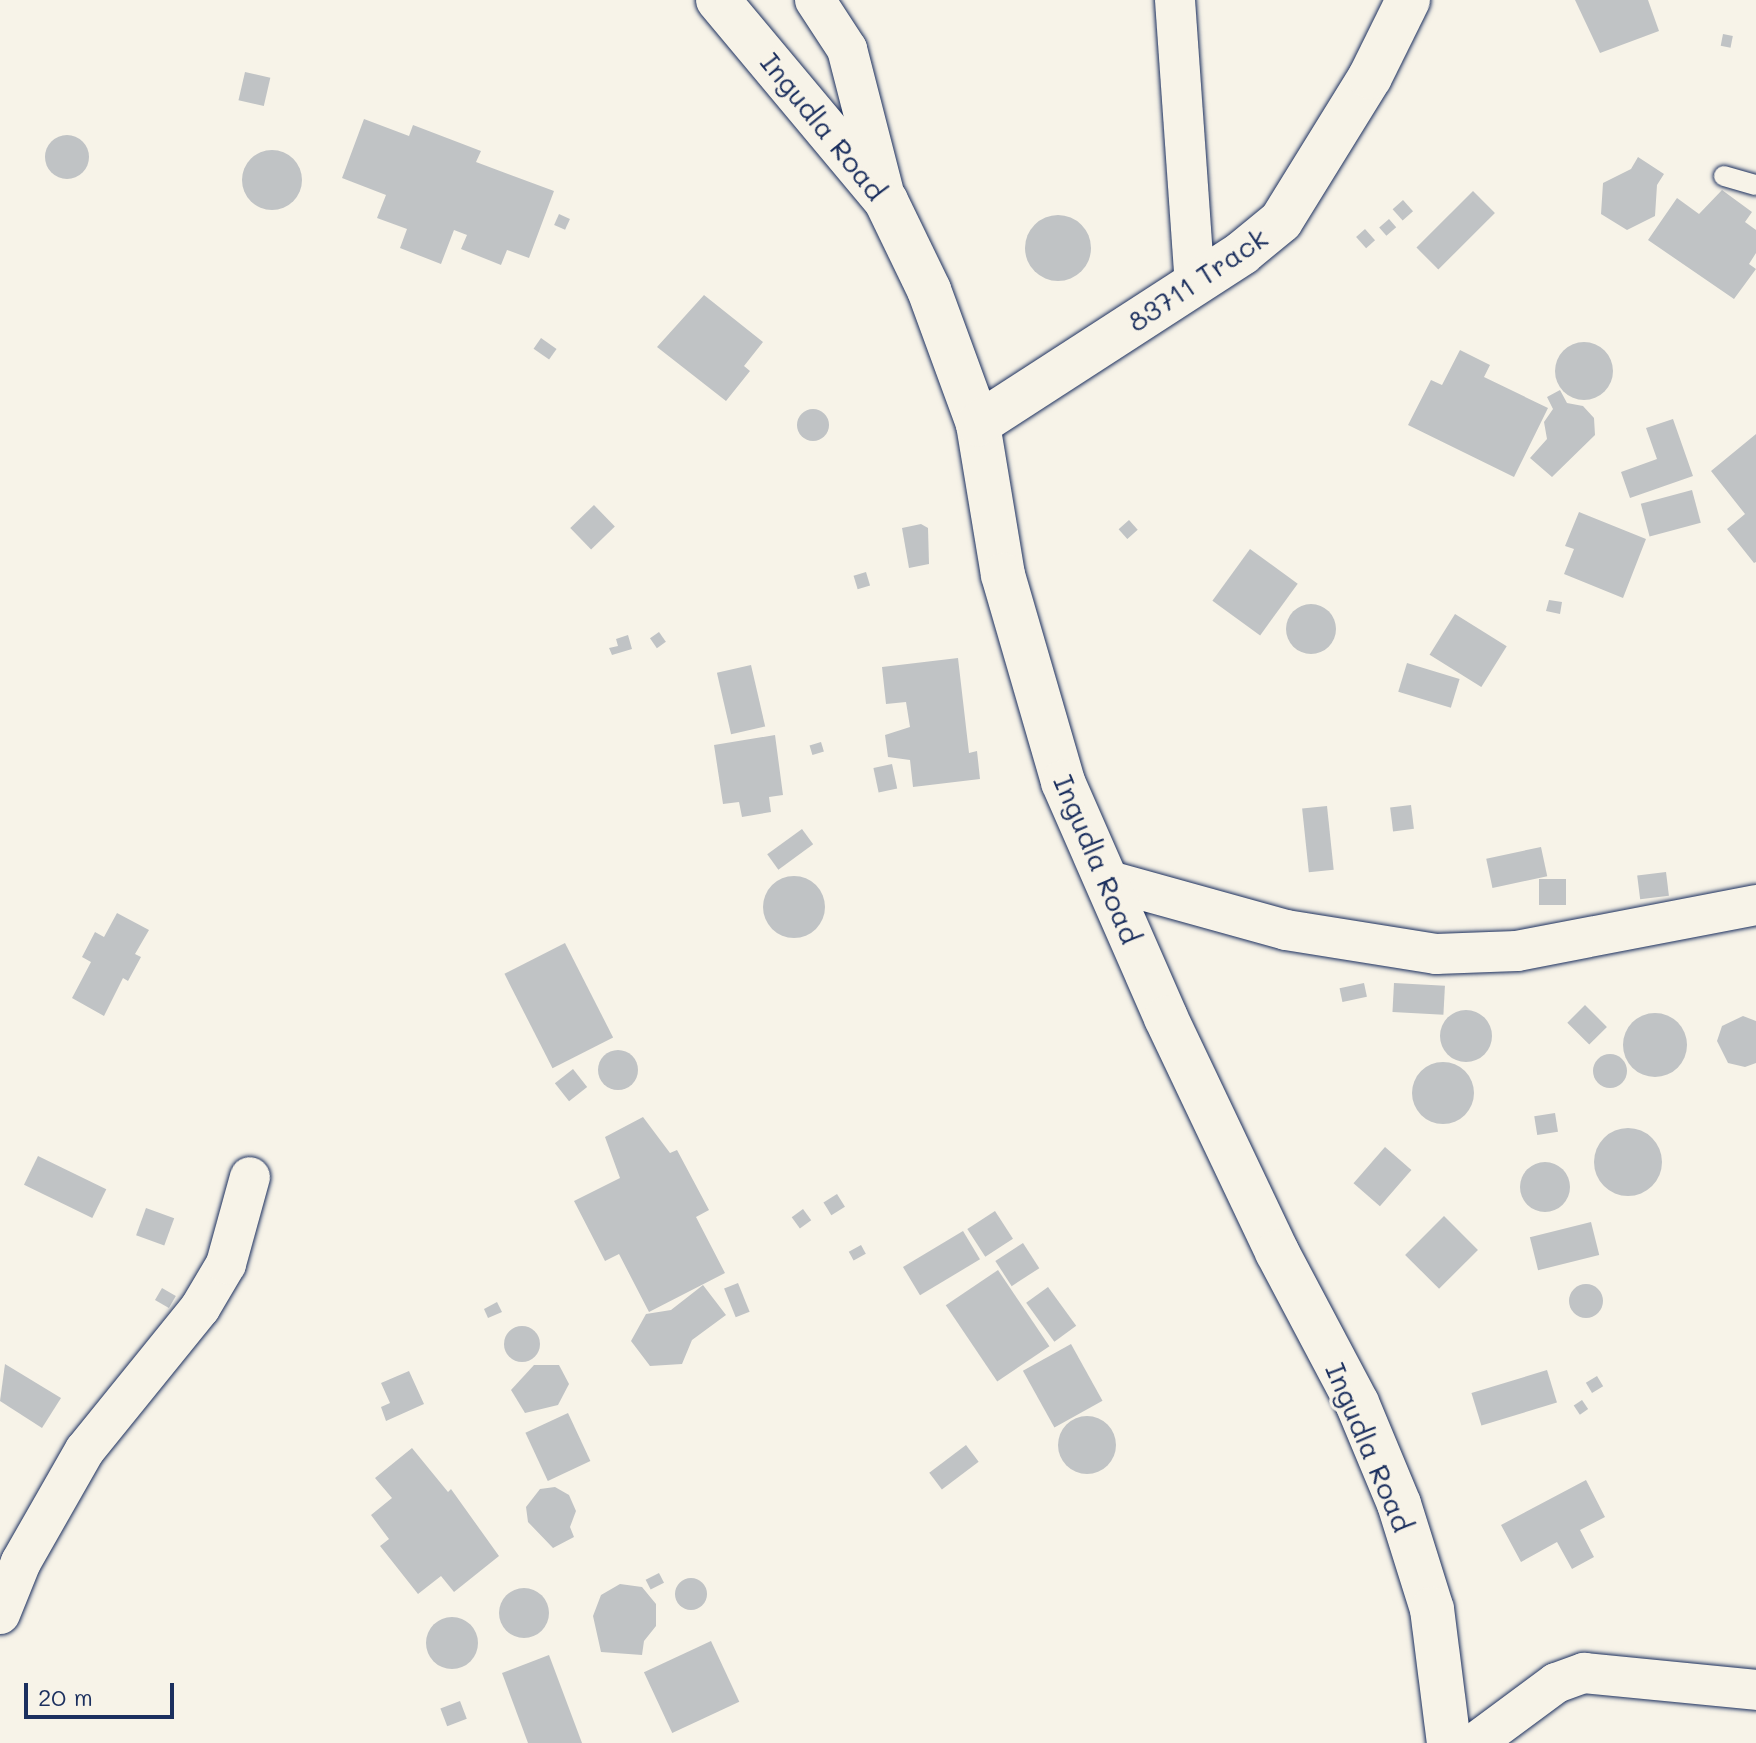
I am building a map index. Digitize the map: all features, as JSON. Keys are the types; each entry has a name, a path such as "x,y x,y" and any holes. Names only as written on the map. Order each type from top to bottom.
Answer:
{"street":[{"name":"Ingudla Road","path":"718,0 886,201 929,290 978,424 1003,575 1034,693 1063,782 1277,1252 1357,1403 1399,1504 1432,1609 1449,1743"},
{"path":"815,0 847,49 886,201"},
{"path":"1175,0 1195,283"},
{"name":"83711 Track","path":"978,424 1195,283 1281,221 1362,90 1408,0"},
{"path":"1106,880 1286,930 1436,954 1517,951 1756,905"},
{"path":"0,1614 21,1562 85,1450 174,1343 220,1275 250,1177"},
{"path":"1475,1743 1556,1683 1584,1673 1756,1690"}],"lane":[{"path":"1724,176 1756,185"}],"building":[{"path":"1575,0 1648,0 1659,31 1600,53"},
{"path":"1723,34 1733,36 1731,48 1721,46"},
{"path":"245,72 270,78 264,106 238,100"},
{"path":"364,119 409,136 413,125 481,151 476,162 554,191 529,258 507,250 501,265 461,249 467,235 454,230 441,264 400,248 407,229 377,218 386,195 342,178"},
{"path":"67,135 83,141 89,157 83,173 67,179 51,173 45,157 51,141"},
{"path":"272,150 284,152 293,159 300,168 300,192 293,201 284,208 272,210 260,208 251,201 244,192 242,180 244,168 251,159 260,152"},
{"path":"1638,157 1664,174 1657,185 1655,216 1627,230 1601,214 1603,183 1631,169"},
{"path":"1722,190 1752,212 1745,222 1756,230 1756,253 1749,264 1756,269 1734,299 1648,240 1677,198 1699,214"},
{"path":"1473,191 1495,213 1438,269 1416,248"},
{"path":"1403,200 1413,211 1403,221 1393,209"},
{"path":"559,214 570,219 565,230 554,225"},
{"path":"1058,215 1071,218 1081,225 1088,235 1091,248 1088,261 1081,271 1071,278 1058,281 1045,278 1035,271 1028,261 1025,248 1028,235 1035,225 1045,218"},
{"path":"1389,219 1396,227 1386,236 1379,228"},
{"path":"1365,229 1375,240 1366,248 1356,237"},
{"path":"704,295 763,342 744,366 750,371 726,401 657,347"},
{"path":"541,338 557,349 549,360 534,349"},
{"path":"1584,342 1604,351 1613,371 1604,391 1584,400 1564,391 1555,371 1564,351"},
{"path":"1460,350 1490,365 1484,377 1548,408 1514,477 1408,425 1431,380 1442,385"},
{"path":"1560,390 1567,403 1583,406 1594,418 1595,435 1552,477 1530,458 1547,439 1544,422 1553,409 1547,397"},
{"path":"813,409 824,414 829,425 824,436 813,441 802,436 797,425 802,414"},
{"path":"1673,419 1693,476 1630,498 1621,472 1657,459 1646,428"},
{"path":"1756,434 1754,563 1727,529 1745,514 1711,471"},
{"path":"1692,490 1701,523 1650,537 1641,504"},
{"path":"594,505 615,527 591,550 570,528"},
{"path":"1579,512 1646,539 1623,598 1564,574 1574,549 1565,546"},
{"path":"1129,520 1138,530 1127,539 1119,529"},
{"path":"921,524 928,528 929,564 909,568 902,528"},
{"path":"1250,549 1298,584 1260,635 1212,601"},
{"path":"866,572 870,585 858,589 854,576"},
{"path":"1549,600 1562,602 1560,614 1546,611"},
{"path":"1311,604 1328,612 1336,629 1328,646 1311,654 1294,646 1286,629 1294,612"},
{"path":"1455,614 1507,646 1481,687 1430,655"},
{"path":"659,632 666,642 657,648 650,638"},
{"path":"628,635 632,649 612,655 609,648 618,646 616,639"},
{"path":"958,658 969,753 977,751 980,779 913,787 910,760 888,757 885,735 910,727 906,702 886,704 882,667"},
{"path":"1407,663 1460,679 1451,708 1398,692"},
{"path":"751,665 765,726 731,734 717,673"},
{"path":"775,735 783,795 769,797 771,812 742,817 739,802 723,804 714,745"},
{"path":"821,742 824,752 812,755 810,746"},
{"path":"892,764 897,788 879,792 873,768"},
{"path":"1411,805 1414,829 1393,831 1390,808"},
{"path":"1327,806 1334,870 1309,872 1302,809"},
{"path":"802,829 813,844 778,870 767,854"},
{"path":"1541,847 1547,876 1492,888 1486,859"},
{"path":"1666,872 1669,896 1640,899 1637,876"},
{"path":"794,876 806,878 816,885 823,895 823,919 816,929 806,936 794,938 782,936 772,929 765,919 763,907 765,895 772,885 782,878"},
{"path":"1539,879 1566,879 1566,905 1539,905"},
{"path":"117,913 149,930 135,954 141,957 128,981 123,978 104,1016 72,998 91,962 82,957 95,932 104,937"},
{"path":"565,943 613,1037 553,1068 504,974"},
{"path":"1364,983 1367,997 1342,1002 1340,988"},
{"path":"1394,983 1445,986 1443,1015 1392,1012"},
{"path":"1585,1005 1607,1027 1589,1045 1567,1023"},
{"path":"1466,1010 1485,1017 1492,1036 1485,1055 1466,1062 1447,1055 1440,1036 1447,1017"},
{"path":"1655,1013 1673,1019 1681,1027 1687,1045 1681,1063 1673,1071 1655,1077 1637,1071 1629,1063 1623,1045 1629,1027 1637,1019"},
{"path":"1743,1016 1756,1021 1756,1063 1745,1067 1728,1063 1717,1041 1722,1026"},
{"path":"618,1050 632,1056 638,1070 632,1084 618,1090 604,1084 598,1070 604,1056"},
{"path":"1610,1054 1622,1059 1627,1071 1622,1083 1610,1088 1598,1083 1593,1071 1598,1059"},
{"path":"1437,1062 1449,1062 1465,1071 1472,1081 1472,1105 1465,1115 1449,1124 1437,1124 1417,1110 1412,1099 1412,1087 1426,1067"},
{"path":"573,1069 587,1087 569,1101 555,1083"},
{"path":"1555,1113 1558,1132 1537,1135 1534,1116"},
{"path":"643,1117 670,1153 677,1150 709,1210 696,1217 725,1273 649,1312 619,1254 605,1261 574,1201 620,1178 605,1137"},
{"path":"1628,1128 1641,1130 1652,1138 1660,1149 1660,1175 1652,1186 1641,1194 1628,1196 1615,1194 1604,1186 1596,1175 1594,1162 1596,1149 1604,1138 1615,1130"},
{"path":"1385,1147 1411,1170 1380,1206 1354,1183"},
{"path":"38,1156 106,1189 92,1218 24,1185"},
{"path":"1545,1162 1563,1169 1570,1187 1563,1205 1545,1212 1527,1205 1520,1187 1527,1169"},
{"path":"837,1194 845,1207 831,1215 823,1202"},
{"path":"146,1208 174,1218 164,1246 136,1235"},
{"path":"803,1209 811,1220 800,1229 792,1217"},
{"path":"995,1211 1013,1239 985,1257 967,1229"},
{"path":"1444,1216 1478,1250 1439,1289 1405,1255"},
{"path":"1591,1222 1599,1255 1538,1270 1530,1237"},
{"path":"963,1231 980,1259 920,1295 903,1267"},
{"path":"1023,1243 1039,1268 1012,1286 995,1261"},
{"path":"861,1245 866,1254 854,1261 849,1252"},
{"path":"998,1270 1049,1346 997,1382 946,1305"},
{"path":"738,1283 750,1312 736,1317 724,1289"},
{"path":"1586,1284 1598,1289 1603,1301 1598,1313 1586,1318 1574,1313 1569,1301 1574,1289"},
{"path":"703,1285 726,1315 692,1340 682,1364 650,1366 631,1341 646,1314 671,1310"},
{"path":"1048,1287 1076,1326 1054,1342 1026,1303"},
{"path":"162,1288 176,1296 169,1308 155,1300"},
{"path":"497,1302 502,1312 488,1318 484,1309"},
{"path":"522,1326 535,1331 540,1344 535,1357 522,1362 509,1357 504,1344 509,1331"},
{"path":"1071,1344 1103,1401 1054,1428 1023,1371"},
{"path":"5,1364 61,1398 42,1428 0,1401"},
{"path":"534,1365 559,1365 569,1384 558,1405 525,1413 511,1390"},
{"path":"1547,1370 1557,1403 1481,1426 1471,1393"},
{"path":"409,1371 424,1404 386,1421 381,1407 390,1403 381,1383"},
{"path":"1597,1376 1603,1386 1592,1393 1586,1383"},
{"path":"1582,1400 1588,1409 1580,1415 1574,1406"},
{"path":"568,1413 590,1461 548,1481 525,1433"},
{"path":"1087,1416 1108,1424 1116,1445 1108,1466 1087,1474 1066,1466 1058,1445 1066,1424"},
{"path":"966,1445 979,1462 942,1489 929,1473"},
{"path":"412,1448 448,1492 451,1489 499,1556 454,1592 441,1576 418,1594 380,1546 389,1539 371,1515 392,1498 375,1478"},
{"path":"1586,1480 1605,1517 1580,1530 1594,1557 1572,1569 1557,1542 1521,1562 1501,1525"},
{"path":"555,1487 569,1495 576,1511 570,1527 574,1537 553,1548 528,1522 526,1507 540,1489"},
{"path":"659,1573 664,1583 651,1590 646,1580"},
{"path":"691,1578 703,1582 707,1594 703,1606 691,1610 679,1606 675,1594 679,1582"},
{"path":"620,1584 642,1587 656,1604 656,1626 644,1641 642,1655 601,1652 593,1616 601,1595"},
{"path":"524,1588 541,1596 549,1613 541,1630 524,1638 507,1630 499,1613 507,1596"},
{"path":"452,1617 471,1624 478,1643 471,1662 452,1669 433,1662 426,1643 433,1624"},
{"path":"711,1641 739,1702 672,1733 644,1672"},
{"path":"549,1655 582,1743 528,1743 502,1673"},
{"path":"460,1701 467,1719 447,1726 440,1709"}]}
